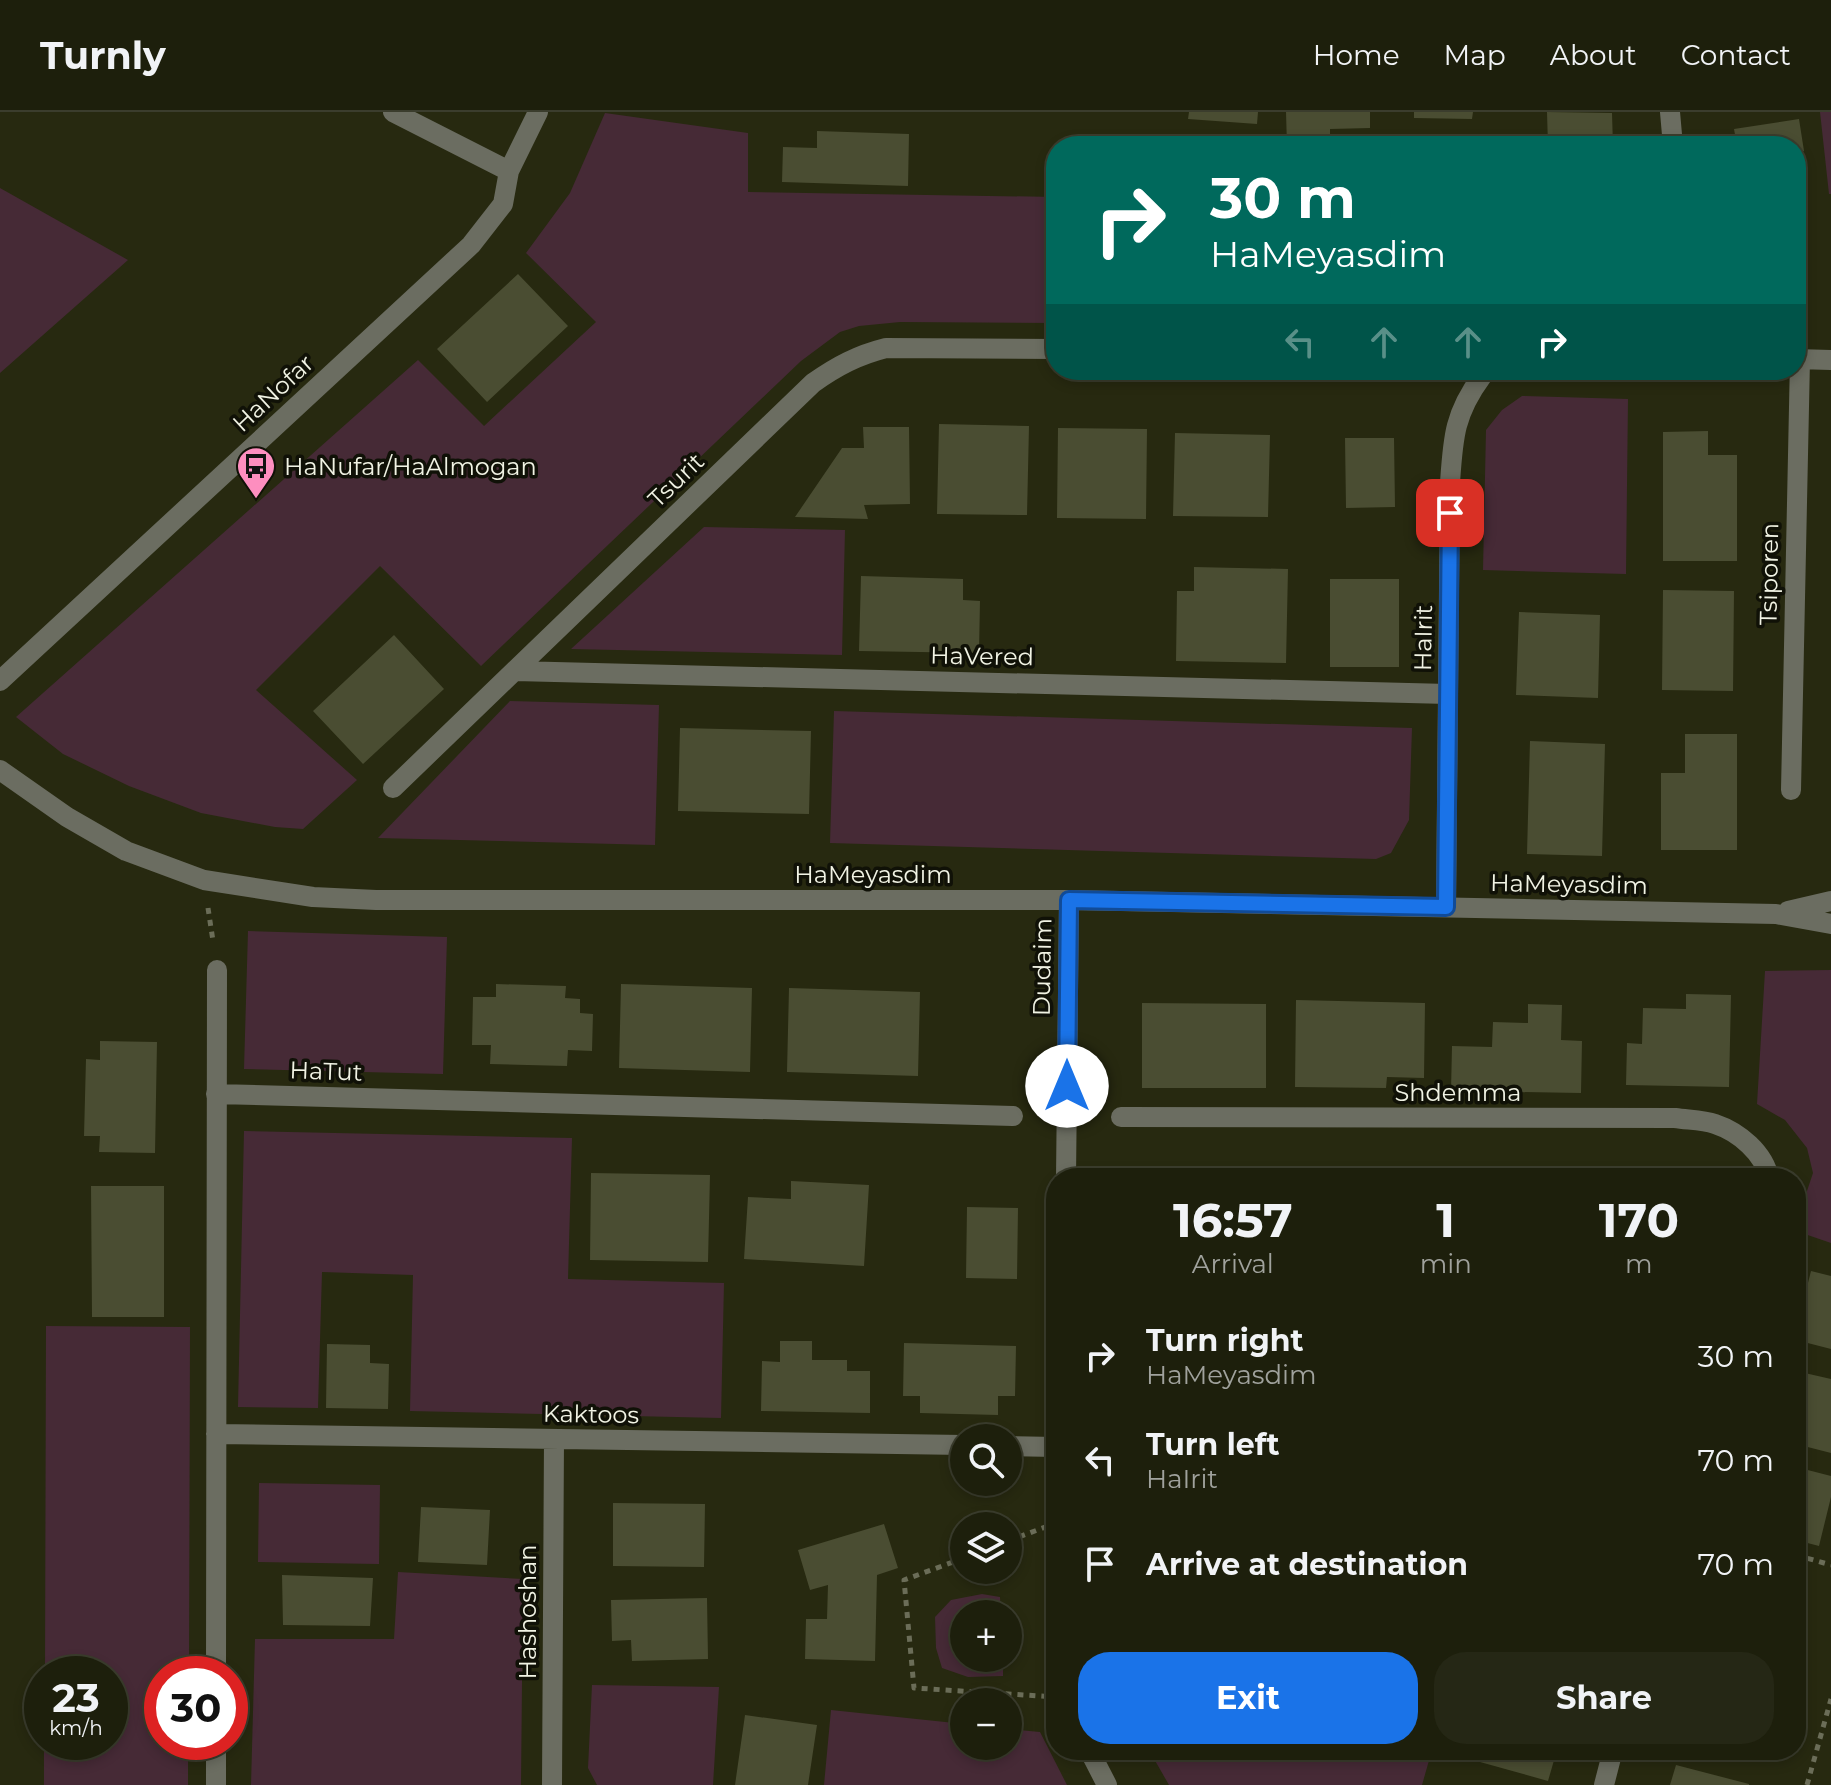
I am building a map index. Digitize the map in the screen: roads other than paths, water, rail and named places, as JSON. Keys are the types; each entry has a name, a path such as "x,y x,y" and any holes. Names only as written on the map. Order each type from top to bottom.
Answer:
{"street":[{"path":"393,112 509,171"},
{"name":"HaNofar","path":"0,681 471,245 503,204 509,171 538,112"},
{"path":"1670,112 1672,136"},
{"name":"Tsurit","path":"393,788 813,383 839,364 886,348 1046,349"},
{"path":"1806,359 1831,360"},
{"name":"HaIrit","path":"1446,907 1450,483 1453,439 1459,413 1477,380"},
{"name":"Tsiporen","path":"1791,790 1798,380"},
{"name":"HaVered","path":"515,671 1448,694"},
{"name":"HaMeyasdim","path":"0,770 67,817 126,851 204,880 313,897 376,900 1069,900 1776,914 1831,924"},
{"name":"Dudaim","path":"1066,1168 1069,900"},
{"name":"HaMeyasdim","path":"1776,914 1831,901"},
{"path":"216,1656 217,970"},
{"name":"HaTut","path":"216,1094 1013,1116"},
{"name":"Shdemma","path":"1121,1117 1675,1118 1715,1124 1739,1136 1757,1152 1765,1168"},
{"name":"Kaktoos","path":"216,1434 950,1445"},
{"name":"Hashoshan","path":"552,1785 554,1439"},
{"path":"1022,1446 1046,1447"},
{"path":"216,1760 216,1785"},
{"path":"1094,1760 1107,1785"},
{"path":"1604,1785 1610,1760"}],"place":[{"name":"HaNufar/HaAlmogan","path":"256,500"}]}
